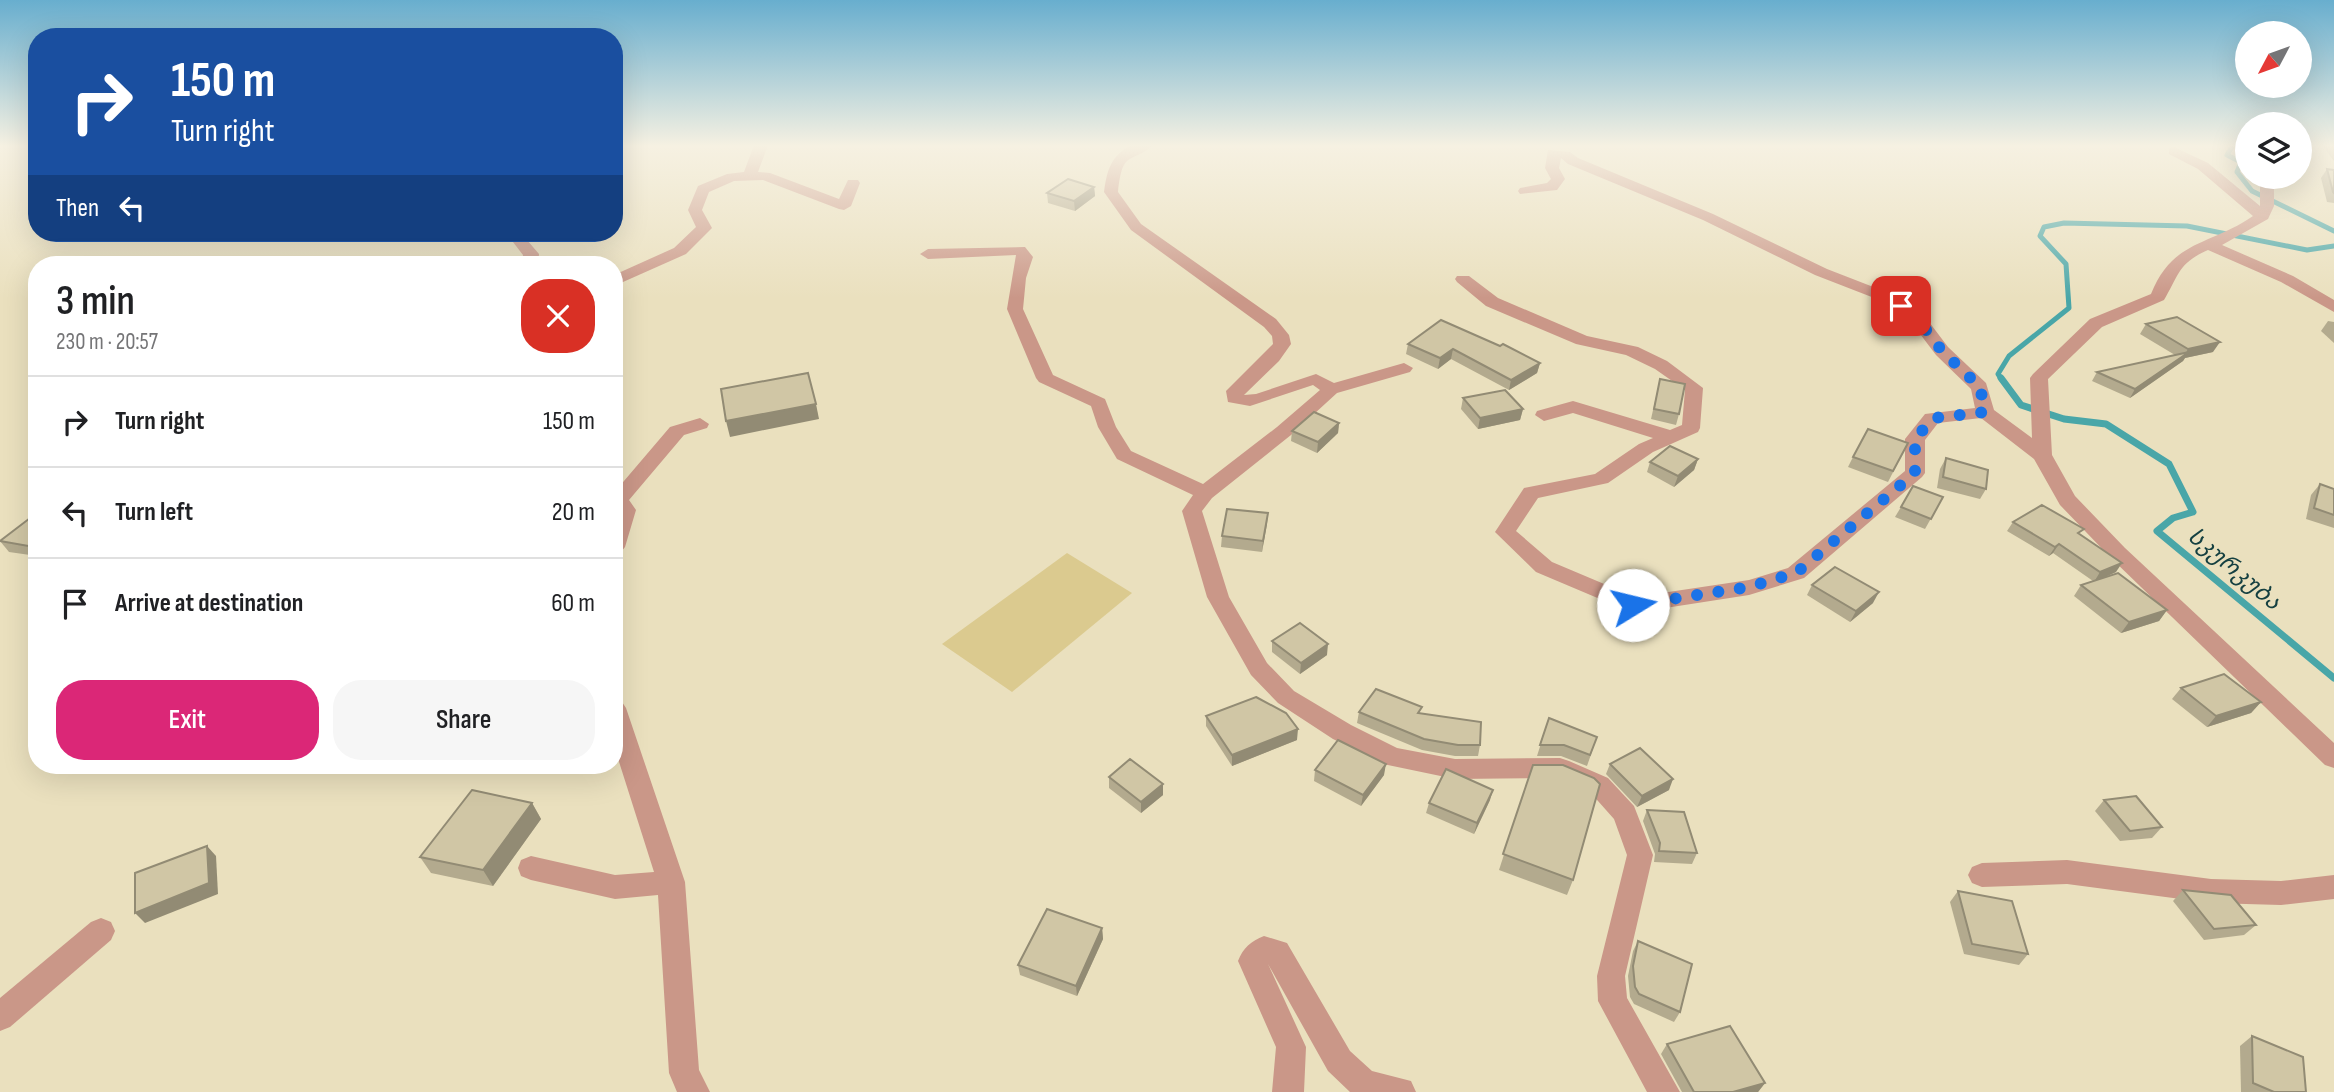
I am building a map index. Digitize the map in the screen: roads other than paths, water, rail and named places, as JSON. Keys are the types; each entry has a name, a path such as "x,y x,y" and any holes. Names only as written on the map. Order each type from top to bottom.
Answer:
{"street":[{"path":"623,277 680,251 704,228 695,210 700,196"},
{"path":"818,196 844,206 848,196"},
{"path":"1114,196 1136,227 1270,323 1280,335 1282,344 1273,357 1234,391 1234,398 1248,402 1288,386 1316,379 1331,389"},
{"path":"1657,196 1821,272 1888,298 1914,314 1942,351 1980,387 1985,412 2042,455 2067,500 2118,553 2334,758"},
{"path":"2042,455 2039,378 2096,323 2158,297 2165,276 2187,252 2224,239 2266,197"},
{"path":"2224,239 2334,307"},
{"path":"521,242 531,256"},
{"path":"928,254 1020,250 1025,257 1018,278 1015,309 1045,378 1099,403 1107,427 1124,455 1205,493"},
{"path":"1463,279 1492,302 1582,340 1632,351 1661,365 1694,388 1691,428 1646,448 1601,480 1531,493 1505,532 1544,567 1633,605 1749,587 1796,573 1915,473 1915,439 1933,418 1985,412"},
{"path":"1404,368 1331,389 1284,431 1205,493 1192,511 1218,597 1259,669 1286,697 1342,732 1392,757 1455,769 1560,768 1599,785 1625,814 1640,855 1611,976 1614,1001 1664,1092"},
{"path":"1544,415 1573,407 1671,437"},
{"path":"623,490 677,431 701,424"},
{"path":"623,735 671,882 684,1073 694,1092"},
{"path":"531,868 615,887 671,882"},
{"path":"1982,875 2067,872 2211,891 2281,893 2334,887"},
{"path":"0,1017 101,931"},
{"path":"1288,1092 1291,1047 1278,1013 1252,961 1264,949 1278,953 1339,1061 1364,1084 1399,1092"}],"waterway":[{"name":"სკურკუბა","path":"2262,196 2334,231"},
{"name":"სკურკუბა","path":"2002,380 1998,374 2009,356 2069,308 2066,264 2040,236 2044,227 2064,223 2187,226 2307,250 2334,246"},
{"name":"სკურკუბა","path":"2001,378 2021,405 2064,419 2106,424 2169,464 2193,512 2173,518 2157,531 2334,678"}]}
